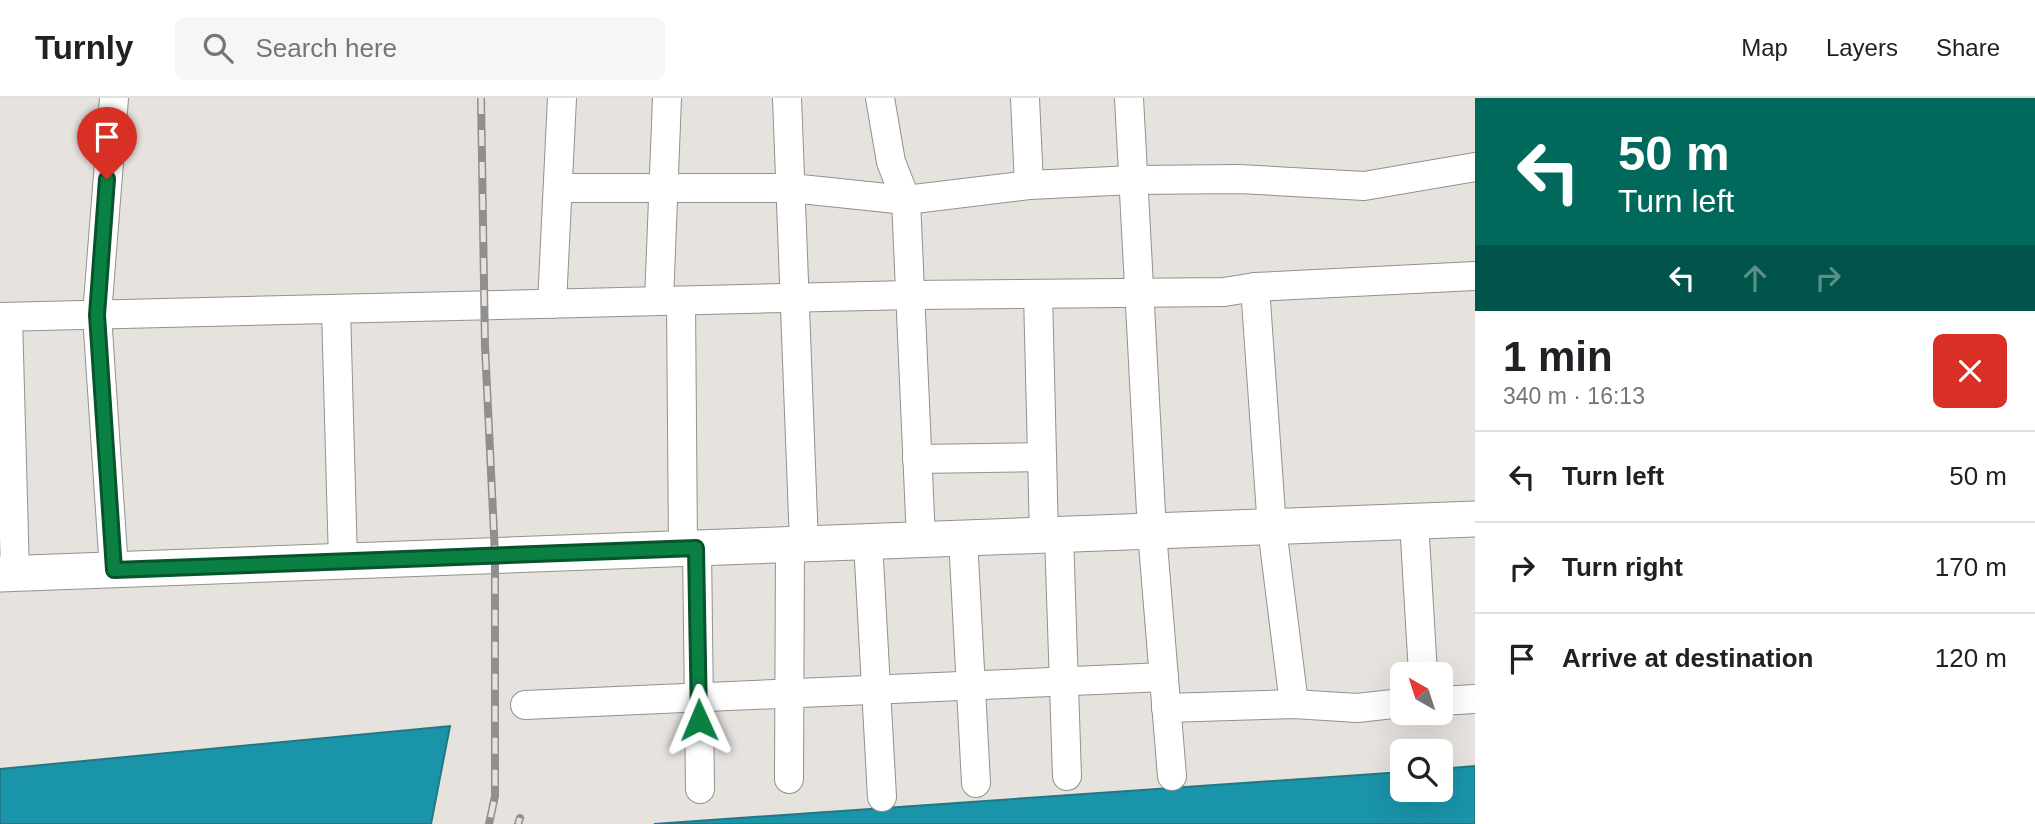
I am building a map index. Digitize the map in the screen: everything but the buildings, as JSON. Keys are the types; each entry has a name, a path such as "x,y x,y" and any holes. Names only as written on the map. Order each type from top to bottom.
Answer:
{"main road":[{"path":"8,574 1475,519"}],"street":[{"path":"114,98 97,315 114,570"},
{"path":"552,304 562,98"},
{"path":"667,98 663,189 690,548 699,697 700,789"},
{"path":"787,98 795,298 797,544 789,779"},
{"path":"880,98 891,162 906,200 921,540"},
{"path":"1025,98 1029,186"},
{"path":"1129,98 1152,532 1172,776"},
{"path":"558,188 791,188 906,200 1029,186 1133,180 1239,179 1364,186 1475,167"},
{"path":"8,574 4,317 910,295 1224,292 1255,287 1475,276"},
{"path":"1255,287 1272,528 1294,704"},
{"path":"1038,294 1042,457 1064,682 1067,776"},
{"path":"336,309 342,561"},
{"path":"917,459 1042,457"},
{"path":"1413,521 1422,662"},
{"path":"963,538 976,783"},
{"path":"868,542 882,797"},
{"path":"525,705 1164,677"},
{"path":"1453,700 1475,699"},
{"path":"1167,709 1294,704 1357,708 1390,704"}],"water":[{"path":"450,726 431,824 0,824 0,769"},
{"path":"1475,766 1475,824 654,824 1390,773 1390,802 1453,802 1453,768"}],"railway":[{"path":"481,98 485,346 495,555 495,796 489,824"},
{"path":"518,824 520,818"}],"route":[{"path":"107,179 97,315 114,570 696,548 699,720"}]}
